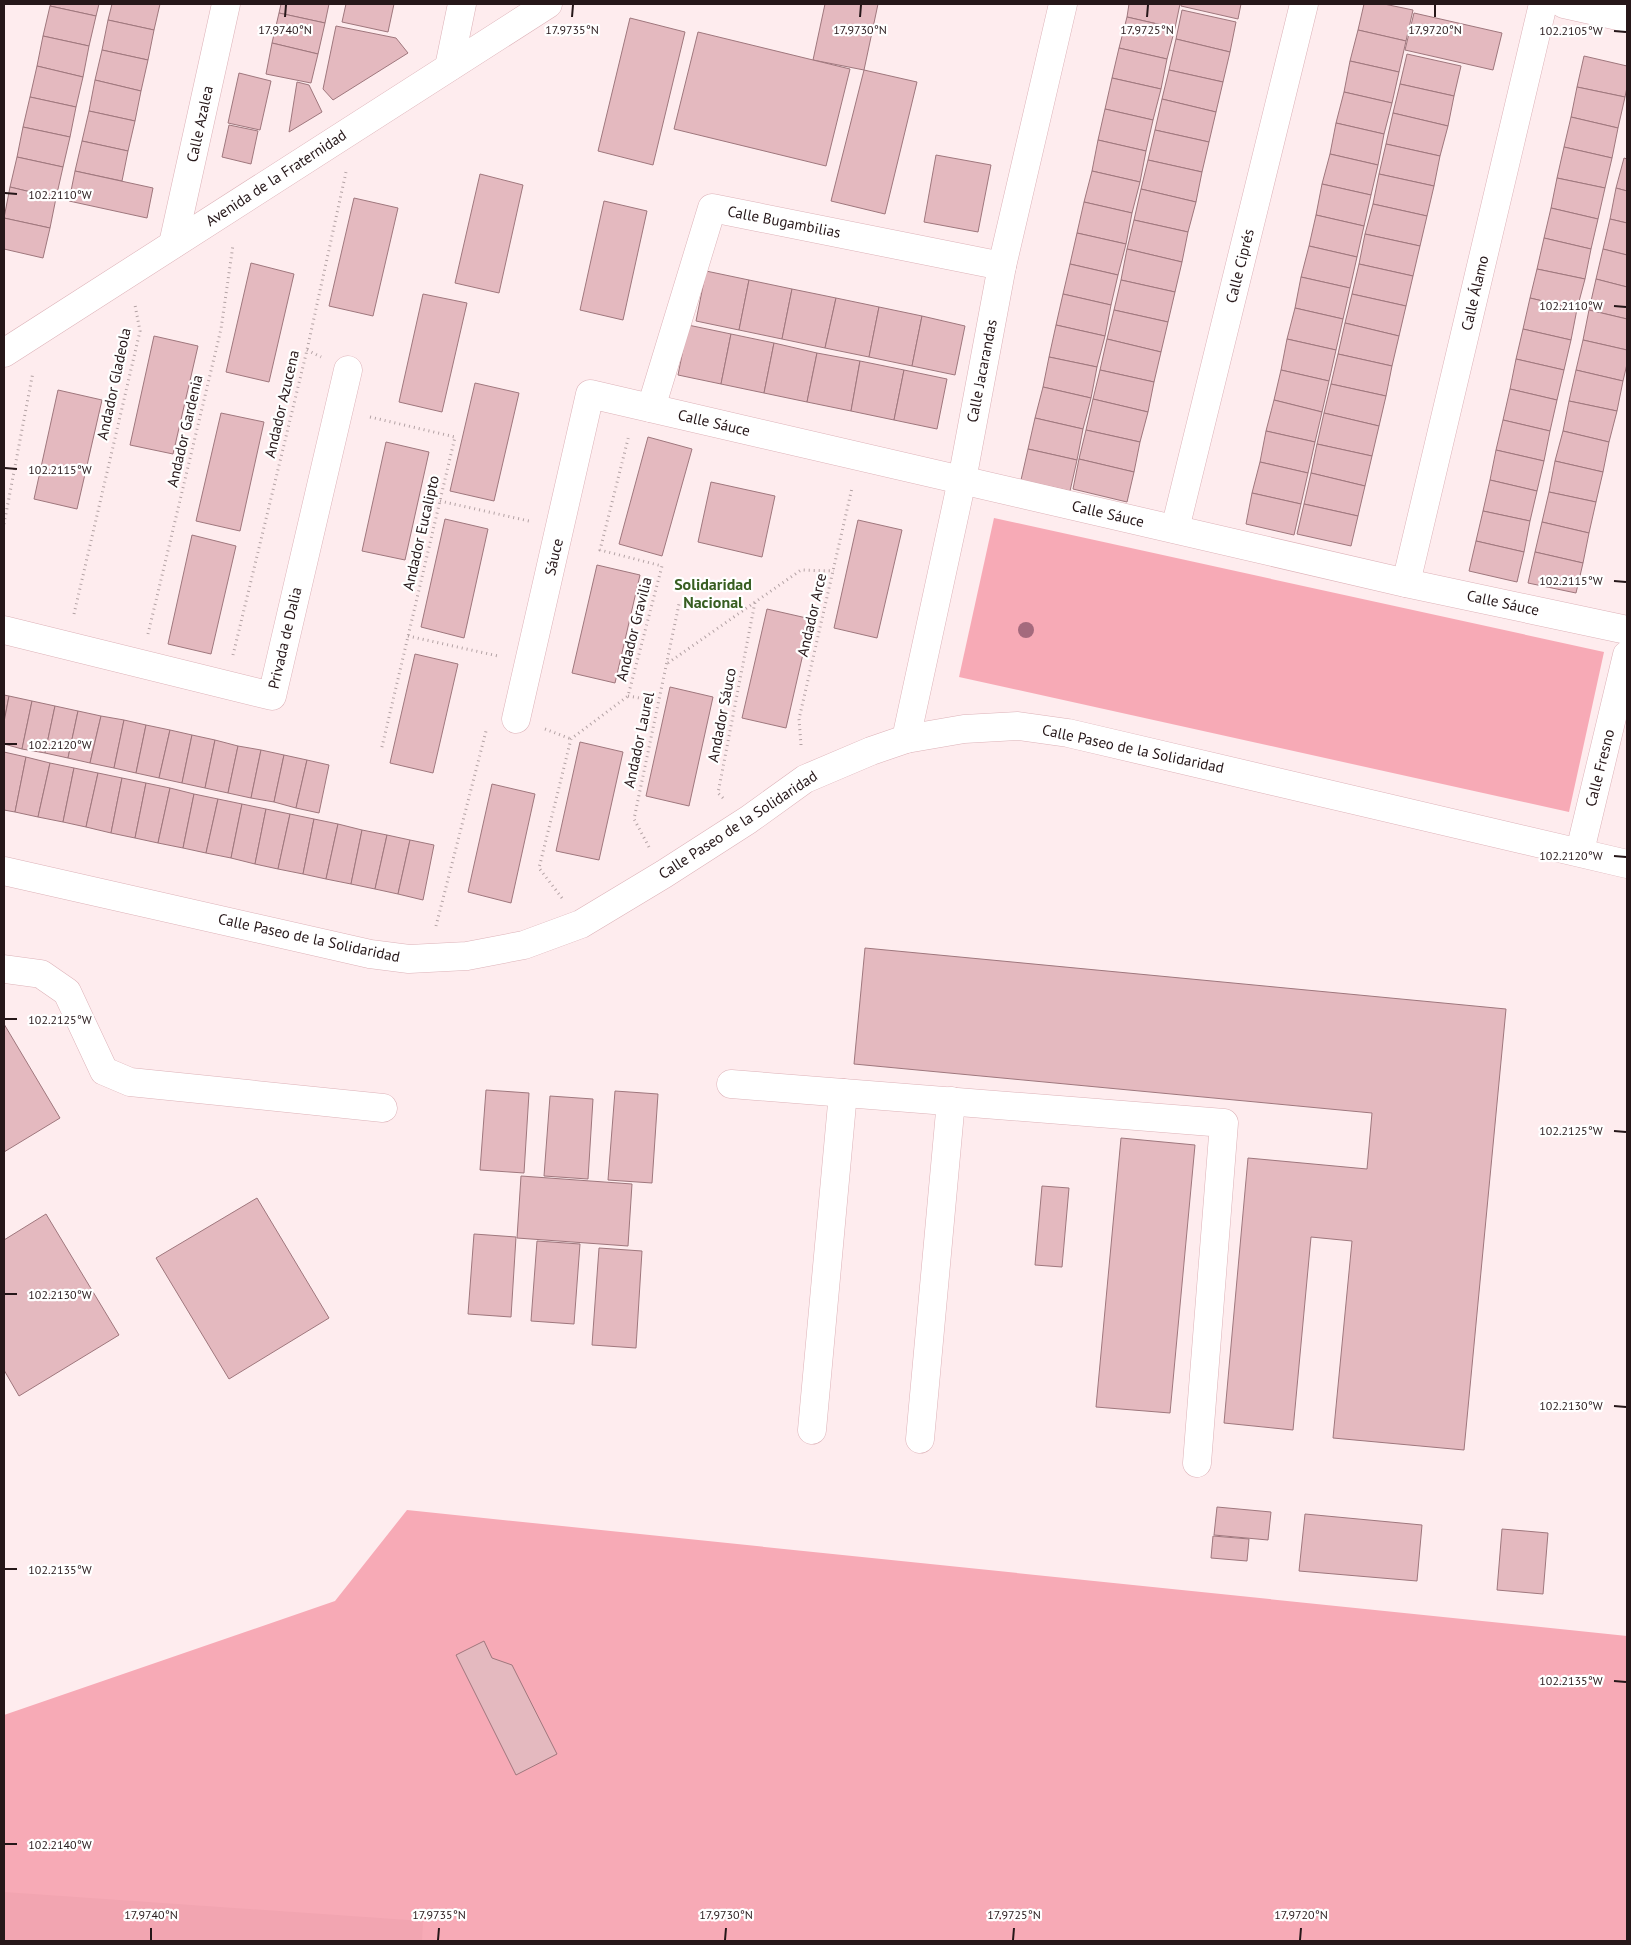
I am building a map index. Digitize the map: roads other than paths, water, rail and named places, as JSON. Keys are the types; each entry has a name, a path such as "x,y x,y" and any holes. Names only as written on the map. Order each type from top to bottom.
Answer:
{"street":[{"name":"Calle Azalea","path":"173,244 226,4"},
{"path":"449,67 462,4"},
{"name":"Avenida de la Fraternidad","path":"4,353 548,4"},
{"name":"Calle Jacarandas","path":"906,739 962,480 1002,266 1063,4"},
{"name":"Calle Ciprés","path":"1175,529 1304,4"},
{"name":"Calle Álamo","path":"1406,583 1543,4"},
{"path":"1564,4 1627,18"},
{"name":"Calle Bugambilias","path":"644,406 712,208 1002,266"},
{"name":"Privada de Dalia","path":"4,630 272,696 348,370"},
{"name":"Calle Sáuce","path":"590,394 858,458 962,480 1406,583 1627,630"},
{"name":"Sáuce","path":"516,719 590,394"},
{"name":"Calle Fresno","path":"1580,851 1627,655"},
{"name":"Calle Paseo de la Solidaridad","path":"4,871 370,954 409,959 467,956 524,945 582,924 748,820 805,778 906,739 964,729 1018,726 1068,733 1580,851 1627,864"},
{"path":"4,969 40,974 67,992 104,1071 130,1082 384,1108"},
{"path":"731,1084 1224,1123 1197,1463"},
{"path":"812,1430 843,1092"},
{"path":"920,1440 951,1101"}],"district":[{"name":"Solidaridad Nacional","path":"713,593"}]}
